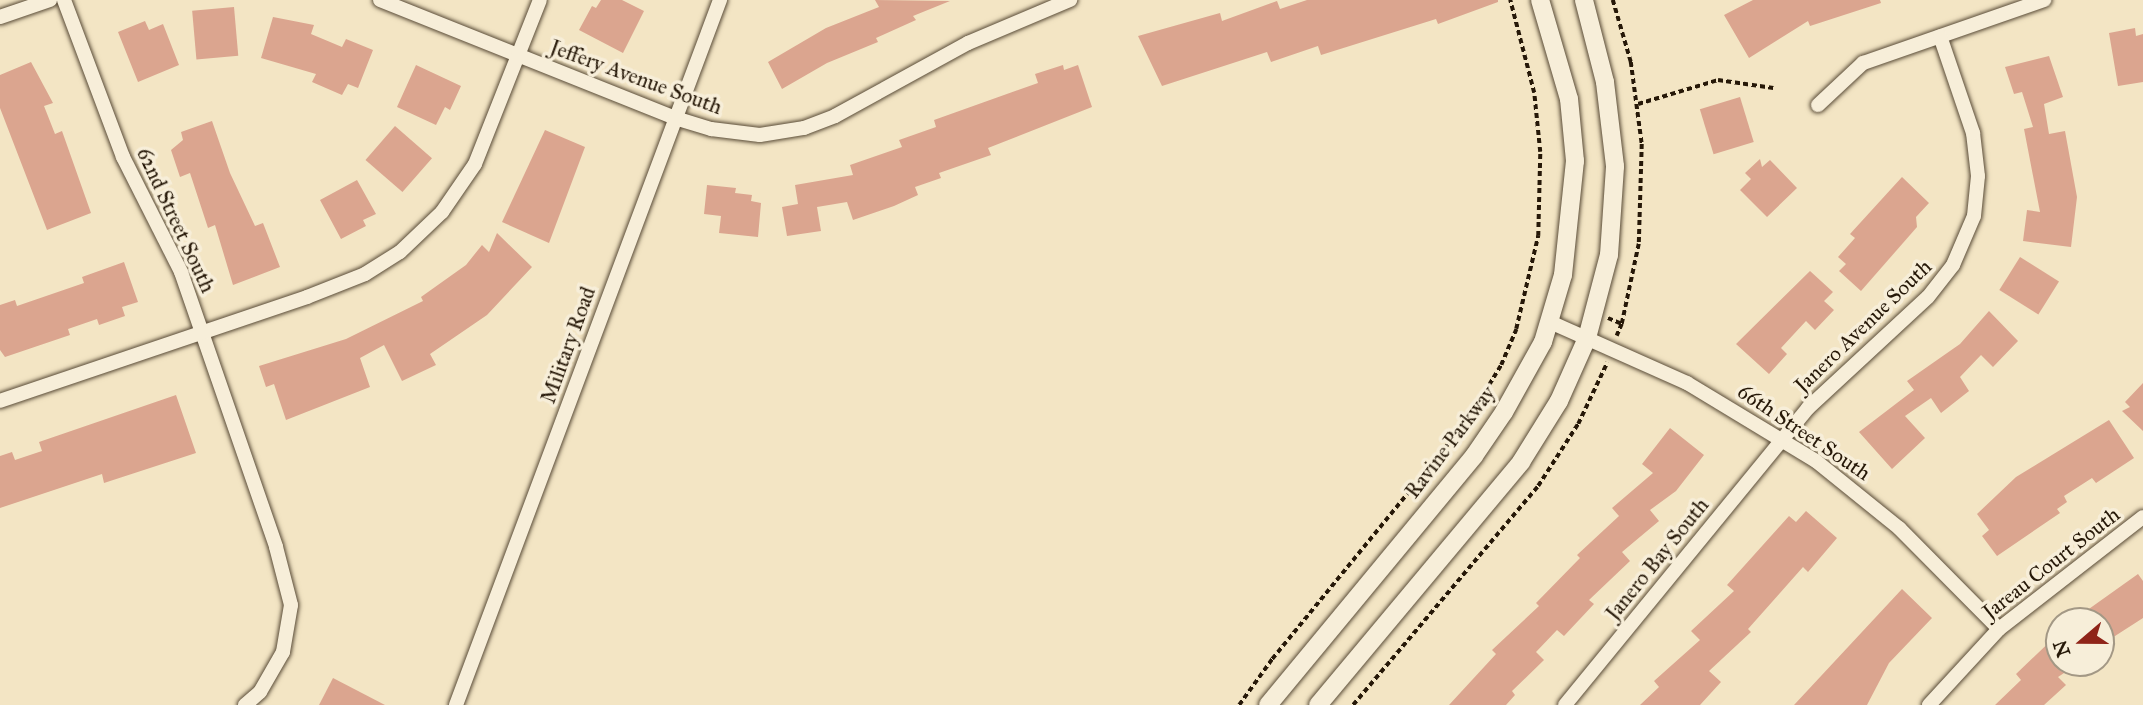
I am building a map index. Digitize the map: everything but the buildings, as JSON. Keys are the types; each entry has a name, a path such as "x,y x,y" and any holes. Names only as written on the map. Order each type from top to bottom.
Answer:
{"street":[{"path":"0,17 50,0"},
{"name":"62nd Street South","path":"64,0 123,157 169,243 203,333 247,458 291,605 283,652 260,692 245,705"},
{"name":"Jeffery Avenue South","path":"380,0 675,118 711,129 760,135 804,128 835,116 968,43 1070,0"},
{"path":"0,401 203,333 365,274 423,233 475,164 540,0"},
{"name":"Military Road","path":"456,705 720,0"},
{"name":"Ravine Parkway","path":"1268,705 1487,438 1533,365 1550,322 1563,275 1575,161 1569,99 1540,0"},
{"path":"1318,705 1521,462 1559,401 1587,338 1609,255 1615,166 1605,82 1584,0"},
{"path":"1818,105 1855,67 2044,0"},
{"name":"Janero Avenue South","path":"1782,439 1851,364 1937,288 1968,234 1977,197 1977,155 1940,36"},
{"name":"66th Street South","path":"1550,322 1687,383 1782,439 1899,528 1998,629"},
{"name":"Janero Bay South","path":"1565,705 1782,439"},
{"name":"Jareau Court South","path":"1929,705 1998,629 2143,517"}],"path":[{"path":"1239,705 1272,659 1467,422 1512,337 1534,261 1541,184 1534,93 1510,0"},
{"path":"1638,104 1718,80 1773,89"},
{"path":"1353,705 1538,486 1578,424 1602,374"}]}
